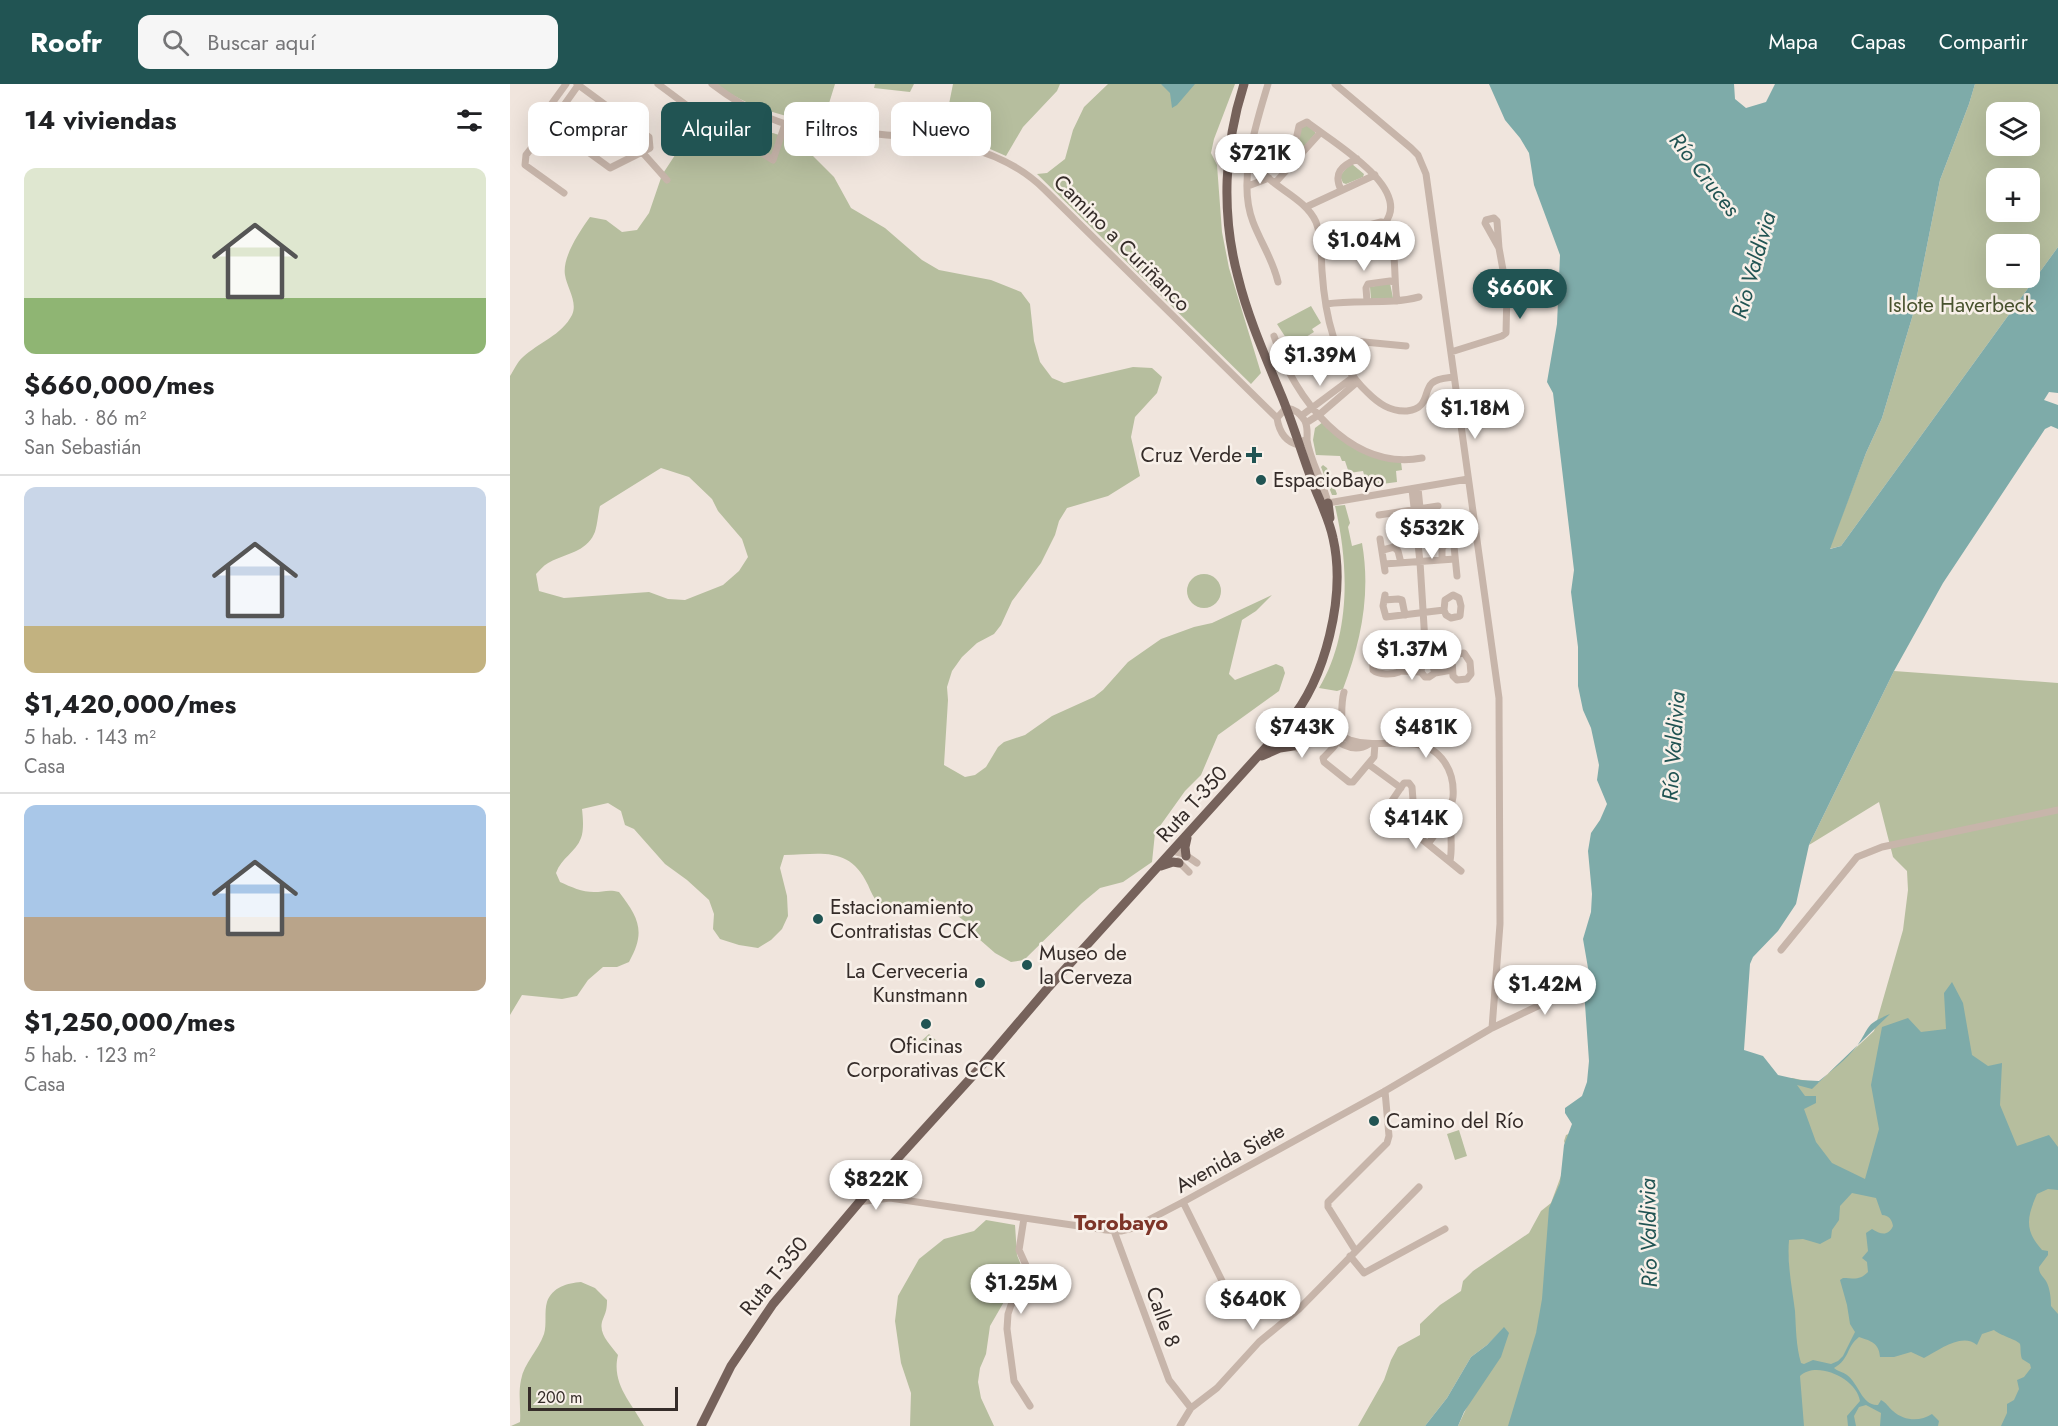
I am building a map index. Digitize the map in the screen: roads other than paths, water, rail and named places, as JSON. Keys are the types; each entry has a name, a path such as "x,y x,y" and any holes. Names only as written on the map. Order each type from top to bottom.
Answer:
{"main road":[{"name":"Ruta T-350","path":"701,1426 722,1383 756,1326 773,1304 858,1202 978,1070 1047,989 1278,735 1296,714 1318,676 1328,642 1335,592 1333,539 1242,291 1230,237 1228,162 1235,118 1244,84"},
{"path":"1328,503 1333,539"},
{"path":"1257,759 1274,750 1293,746 1292,733 1296,714"},
{"path":"1159,867 1183,860 1189,833"}],"street":[{"path":"553,102 566,84"},
{"path":"566,102 578,84 602,102"},
{"path":"658,84 697,112 773,160 784,127"},
{"name":"Camino a Curiñanco","path":"712,84 743,106 784,124"},
{"path":"1268,84 1258,115 1249,160 1248,186 1253,222 1274,265 1278,282"},
{"path":"1335,84 1411,148 1423,164 1426,174 1499,698 1500,924 1492,1028"},
{"path":"1302,152 1295,145 1300,124 1307,122 1357,159 1383,185 1389,200 1389,216 1385,223 1396,269 1394,282 1397,301"},
{"path":"1248,186 1272,181 1320,133"},
{"name":"Camino a Curiñanco","path":"879,135 965,145 991,154 1039,183 1277,418 1284,436 1292,443 1299,445"},
{"path":"528,153 525,165 564,193"},
{"path":"594,156 610,168 634,156"},
{"path":"646,156 667,180"},
{"path":"1341,190 1337,176 1347,163 1357,159"},
{"path":"1249,160 1306,207 1316,222 1326,304 1333,339 1354,380 1383,406 1406,411 1423,403 1434,381 1454,377"},
{"path":"1306,207 1375,175"},
{"path":"1361,244 1359,231 1361,226 1385,223"},
{"path":"1321,249 1384,240 1389,236"},
{"path":"1451,352 1506,333 1507,292 1499,248"},
{"path":"1367,301 1368,284 1390,280 1394,282"},
{"path":"1326,304 1348,301 1397,301 1419,297"},
{"path":"1274,336 1288,370 1314,408 1348,440 1373,455 1400,460 1422,458"},
{"path":"1333,339 1406,346"},
{"path":"1303,419 1314,408 1354,380"},
{"path":"1303,419 1320,414 1354,380"},
{"path":"1277,418 1286,408 1295,410 1303,419 1328,503 1468,479"},
{"path":"1299,445 1307,438"},
{"path":"1415,488 1425,642 1421,672"},
{"path":"1379,514 1438,506"},
{"path":"1380,539 1384,568 1401,563 1455,560"},
{"path":"1442,560 1442,548 1453,540 1457,576"},
{"path":"1383,550 1388,547 1397,549 1401,563"},
{"path":"1405,615 1402,600 1385,597 1383,606 1386,617 1405,615 1424,613 1444,610"},
{"path":"1425,642 1435,673"},
{"path":"1401,671 1421,672 1431,677 1435,673 1452,670"},
{"path":"1344,692 1340,704 1341,734 1323,758 1324,762 1349,782 1355,781 1374,757 1372,744"},
{"path":"1278,735 1296,748 1320,719 1342,746 1356,748 1372,744 1412,743 1426,746 1437,753 1448,765 1453,796 1450,814 1452,850 1450,861"},
{"path":"1327,728 1348,739 1372,744"},
{"path":"1368,764 1401,788"},
{"path":"1397,820 1413,800 1410,784 1404,783 1386,809 1397,820 1461,871"},
{"path":"1781,950 1857,857 1882,847 2058,810"},
{"path":"1428,844 1450,814"},
{"path":"1173,851 1183,860 1189,872"},
{"path":"1183,860 1197,863"},
{"name":"Avenida Siete","path":"858,1202 890,1198 1114,1231 1138,1226 1385,1091 1492,1028 1540,1005 1576,972"},
{"path":"1385,1091 1389,1136 1387,1143 1328,1202 1329,1207 1364,1273 1445,1229"},
{"path":"878,1180 890,1198"},
{"path":"1180,1426 1191,1408 1218,1388 1259,1342 1299,1309 1419,1188"},
{"path":"1184,1202 1232,1299 1254,1288"},
{"path":"1024,1218 1019,1250 1030,1279 1011,1305 1007,1329 1014,1381 1030,1406"},
{"name":"Calle 8","path":"1114,1231 1169,1380 1191,1408"}],"water":[{"path":"1161,84 1195,84 1172,108 1170,93"},
{"path":"1489,84 1734,84 1735,99 1746,108 1766,102 1775,84 1975,84 1940,180 1914,311 1882,418 1866,453 1830,549 1841,546 2028,288 2040,288 2040,272 2058,247 2058,393 2049,392 2044,400 2058,405 2058,429 2051,426 2045,429 1943,583 1894,671 1809,845 1796,904 1778,931 1753,957 1750,964 1744,1050 1763,1056 1778,1075 1819,1081 1828,1074 1812,1089 1797,1085 1805,1096 1816,1096 1816,1103 1804,1109 1816,1142 1832,1163 1865,1179 1879,1129 1871,1085 1882,1027 1908,1018 1921,1032 1946,1029 1944,993 1952,982 1963,1003 1972,1055 1988,1066 2002,1063 2000,1105 2017,1146 2049,1135 2058,1147 2058,1190 2048,1189 2037,1194 2029,1223 2036,1243 2042,1250 2048,1251 2039,1269 2048,1287 2051,1306 2058,1314 2058,1426 2001,1426 2007,1413 2007,1404 2014,1400 2019,1389 2017,1380 2024,1377 2031,1368 2030,1364 2022,1359 2019,1342 1994,1330 1982,1334 1977,1345 1971,1341 1958,1341 1924,1358 1911,1352 1894,1357 1880,1357 1876,1346 1871,1341 1859,1337 1843,1361 1834,1368 1851,1379 1868,1402 1878,1405 1881,1400 1891,1410 1907,1418 1917,1419 1932,1414 1939,1421 1938,1426 1880,1426 1881,1413 1866,1405 1859,1407 1854,1416 1856,1426 1848,1426 1847,1416 1860,1401 1857,1393 1844,1379 1826,1371 1816,1370 1800,1376 1804,1426 1508,1426 1536,1333 1542,1299 1549,1208 1560,1183 1564,1145 1572,1124 1565,1113 1565,1108 1582,1096 1587,1082 1589,1061 1584,990 1588,968 1583,939 1591,912 1592,894 1588,851 1591,833 1607,804 1597,780 1599,765 1578,686 1578,647 1571,592 1574,570 1553,393 1547,382 1557,324 1560,255 1534,185 1529,153 1505,120","holes":["1852,1193 1876,1198 1882,1215 1890,1218 1893,1226 1886,1233 1872,1229 1866,1233 1868,1251 1862,1258 1867,1262 1868,1272 1859,1278 1840,1280 1850,1324 1855,1332 1843,1356 1831,1364 1813,1360 1801,1363 1789,1267 1789,1240 1803,1239 1820,1244 1831,1238 1832,1230 1839,1220 1840,1206"]},
{"path":"1890,1014 1857,1045 1872,1024"},
{"path":"1857,1045 1849,1056 1828,1074"},
{"path":"1504,1327 1509,1333 1501,1357 1464,1412 1458,1426 1425,1426 1447,1398 1471,1357 1487,1345"}],"place":[{"name":"Cruz Verde","path":"1254,455"},
{"name":"EspacioBayo","path":"1261,480"},
{"name":"Estacionamiento Contratistas CCK","path":"818,919"},
{"name":"Museo de la Cerveza","path":"1027,965"},
{"name":"La Cerveceria Kunstmann","path":"980,983"},
{"name":"Oficinas Corporativas CCK","path":"926,1024"},
{"name":"Camino del Río","path":"1374,1121"}],"district":[{"name":"Torobayo","path":"1121,1222"}],"water label":[{"name":"Río Cruces","path":"1705,174"},
{"name":"Río Valdivia","path":"1753,265"},
{"name":"Río Valdivia","path":"1673,746"},
{"name":"Río Valdivia","path":"1648,1233"}],"park label":[{"name":"Islote Haverbeck","path":"1961,305"}]}
